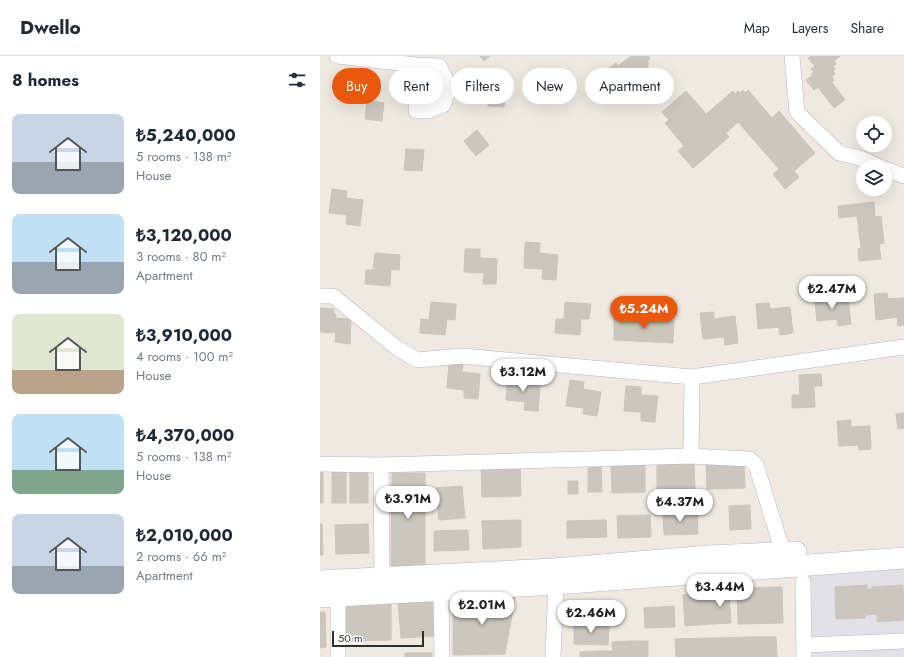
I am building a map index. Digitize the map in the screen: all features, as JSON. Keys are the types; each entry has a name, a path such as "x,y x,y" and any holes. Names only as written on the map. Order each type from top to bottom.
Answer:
{"main road":[{"path":"329,597 441,591 709,556 904,545"},
{"path":"320,581 382,578 555,577 904,558"}],"street":[{"path":"337,56 416,65"},
{"path":"792,56 797,112 839,153 864,160"},
{"path":"892,172 904,176"},
{"path":"320,296 333,296 397,348 417,360 462,356 692,377 904,348"},
{"path":"691,456 692,377"},
{"path":"320,464 381,465 691,456 749,459 756,465 783,552"},
{"path":"381,465 382,578"},
{"path":"553,657 555,577"},
{"path":"803,582 804,651 904,641"},
{"path":"441,591 442,657"},
{"path":"329,597 338,657"}],"shaded area":[{"path":"904,560 904,657 808,657 804,567"}],"building":[{"path":"480,56 490,56 484,61"},
{"path":"631,56 648,56 650,59 647,61 649,64 647,66 648,68 609,68 616,63 618,66"},
{"path":"811,56 840,56 834,61 836,64 833,66 835,69 833,71 835,74 832,76 834,80 832,82 845,100 834,108 818,87 814,90 806,80 812,76 811,74 814,72 811,69 815,66 808,58"},
{"path":"743,90 745,93 748,90 772,118 779,111 815,153 794,171 799,177 785,189 773,174 779,169 738,122 726,133 729,137 693,168 678,151 684,146 665,123 669,120 662,112 671,104 674,104 674,102 686,91 706,114 733,91 735,94 738,91 740,93"},
{"path":"384,103 382,121 365,119 367,104"},
{"path":"488,104 504,104 504,107 488,106"},
{"path":"477,130 489,145 476,156 464,141"},
{"path":"406,149 424,150 422,171 404,170"},
{"path":"332,189 347,191 346,198 363,200 360,226 346,224 347,215 329,213"},
{"path":"874,202 875,217 881,216 884,243 879,244 881,259 859,261 858,249 861,248 857,216 839,218 838,206"},
{"path":"525,242 540,243 539,253 558,255 556,280 542,279 543,269 524,268"},
{"path":"465,249 480,249 480,258 497,259 496,284 483,284 484,273 464,272"},
{"path":"375,253 400,255 399,270 391,269 390,286 365,284 366,270 373,270"},
{"path":"827,293 828,301 848,298 851,324 838,326 837,319 817,321 814,294"},
{"path":"887,293 888,299 904,298 904,325 898,326 897,317 876,320 874,294"},
{"path":"431,302 456,304 455,320 447,319 445,335 420,333 421,319 429,320"},
{"path":"565,302 591,304 589,319 581,319 580,335 555,333 556,319 564,319"},
{"path":"769,303 770,309 790,307 793,333 780,335 779,327 758,329 756,304"},
{"path":"320,308 334,309 334,314 336,314 335,318 351,319 350,344 335,342 336,333 320,332"},
{"path":"714,312 714,319 735,316 738,343 725,345 724,337 703,339 700,313"},
{"path":"614,318 674,321 673,343 614,340"},
{"path":"449,363 463,364 462,372 480,374 478,399 464,398 464,390 447,388"},
{"path":"821,374 822,386 814,386 815,407 792,408 792,395 800,395 799,375"},
{"path":"508,376 523,377 522,385 540,386 538,411 524,410 525,402 506,400"},
{"path":"570,380 584,382 583,389 601,392 597,416 583,414 584,408 566,406"},
{"path":"626,386 641,387 641,395 658,396 655,422 641,421 641,412 624,411"},
{"path":"904,413 904,428 898,429 896,414"},
{"path":"851,420 851,427 870,426 871,449 859,450 858,445 839,446 837,421"},
{"path":"744,462 745,488 707,489 706,464"},
{"path":"694,464 695,490 657,491 657,465"},
{"path":"645,465 645,492 612,493 611,466"},
{"path":"520,466 521,496 482,497 481,467"},
{"path":"601,467 602,492 588,492 588,468"},
{"path":"320,469 323,469 323,503 320,503"},
{"path":"332,469 346,469 346,503 332,503"},
{"path":"350,469 368,469 368,503 350,503"},
{"path":"392,473 425,473 425,566 391,566"},
{"path":"568,481 578,481 578,494 568,494"},
{"path":"462,486 465,518 439,520 436,488"},
{"path":"750,505 751,529 730,530 729,506"},
{"path":"697,511 698,534 664,535 663,512"},
{"path":"650,515 651,537 618,538 617,516"},
{"path":"521,520 521,547 483,549 482,521"},
{"path":"606,520 607,537 567,538 567,521"},
{"path":"320,524 322,524 323,555 320,555"},
{"path":"368,524 369,553 336,554 335,525"},
{"path":"468,530 469,550 434,551 434,531"},
{"path":"867,585 867,589 872,589 872,587 903,585 904,620 877,622 877,614 865,615 865,618 836,619 835,587"},
{"path":"782,587 783,623 738,624 737,588"},
{"path":"729,593 731,623 712,624 710,594"},
{"path":"710,594 712,624 685,626 683,595"},
{"path":"515,597 505,654 453,655 453,601"},
{"path":"432,601 434,636 401,638 398,603"},
{"path":"391,604 391,640 346,641 346,605"},
{"path":"674,606 675,627 645,628 644,608"},
{"path":"320,612 325,612 326,647 320,648"},
{"path":"574,623 609,624 608,645 574,644"},
{"path":"751,637 776,637 777,657 751,657"},
{"path":"751,637 751,657 676,657 675,639"},
{"path":"631,641 648,641 648,657 631,657"},
{"path":"631,641 631,657 613,657 612,642"},
{"path":"598,651 598,657 580,657 580,652"},
{"path":"598,651 612,651 613,657 598,657"},
{"path":"405,653 432,653 432,657 405,657"}]}
